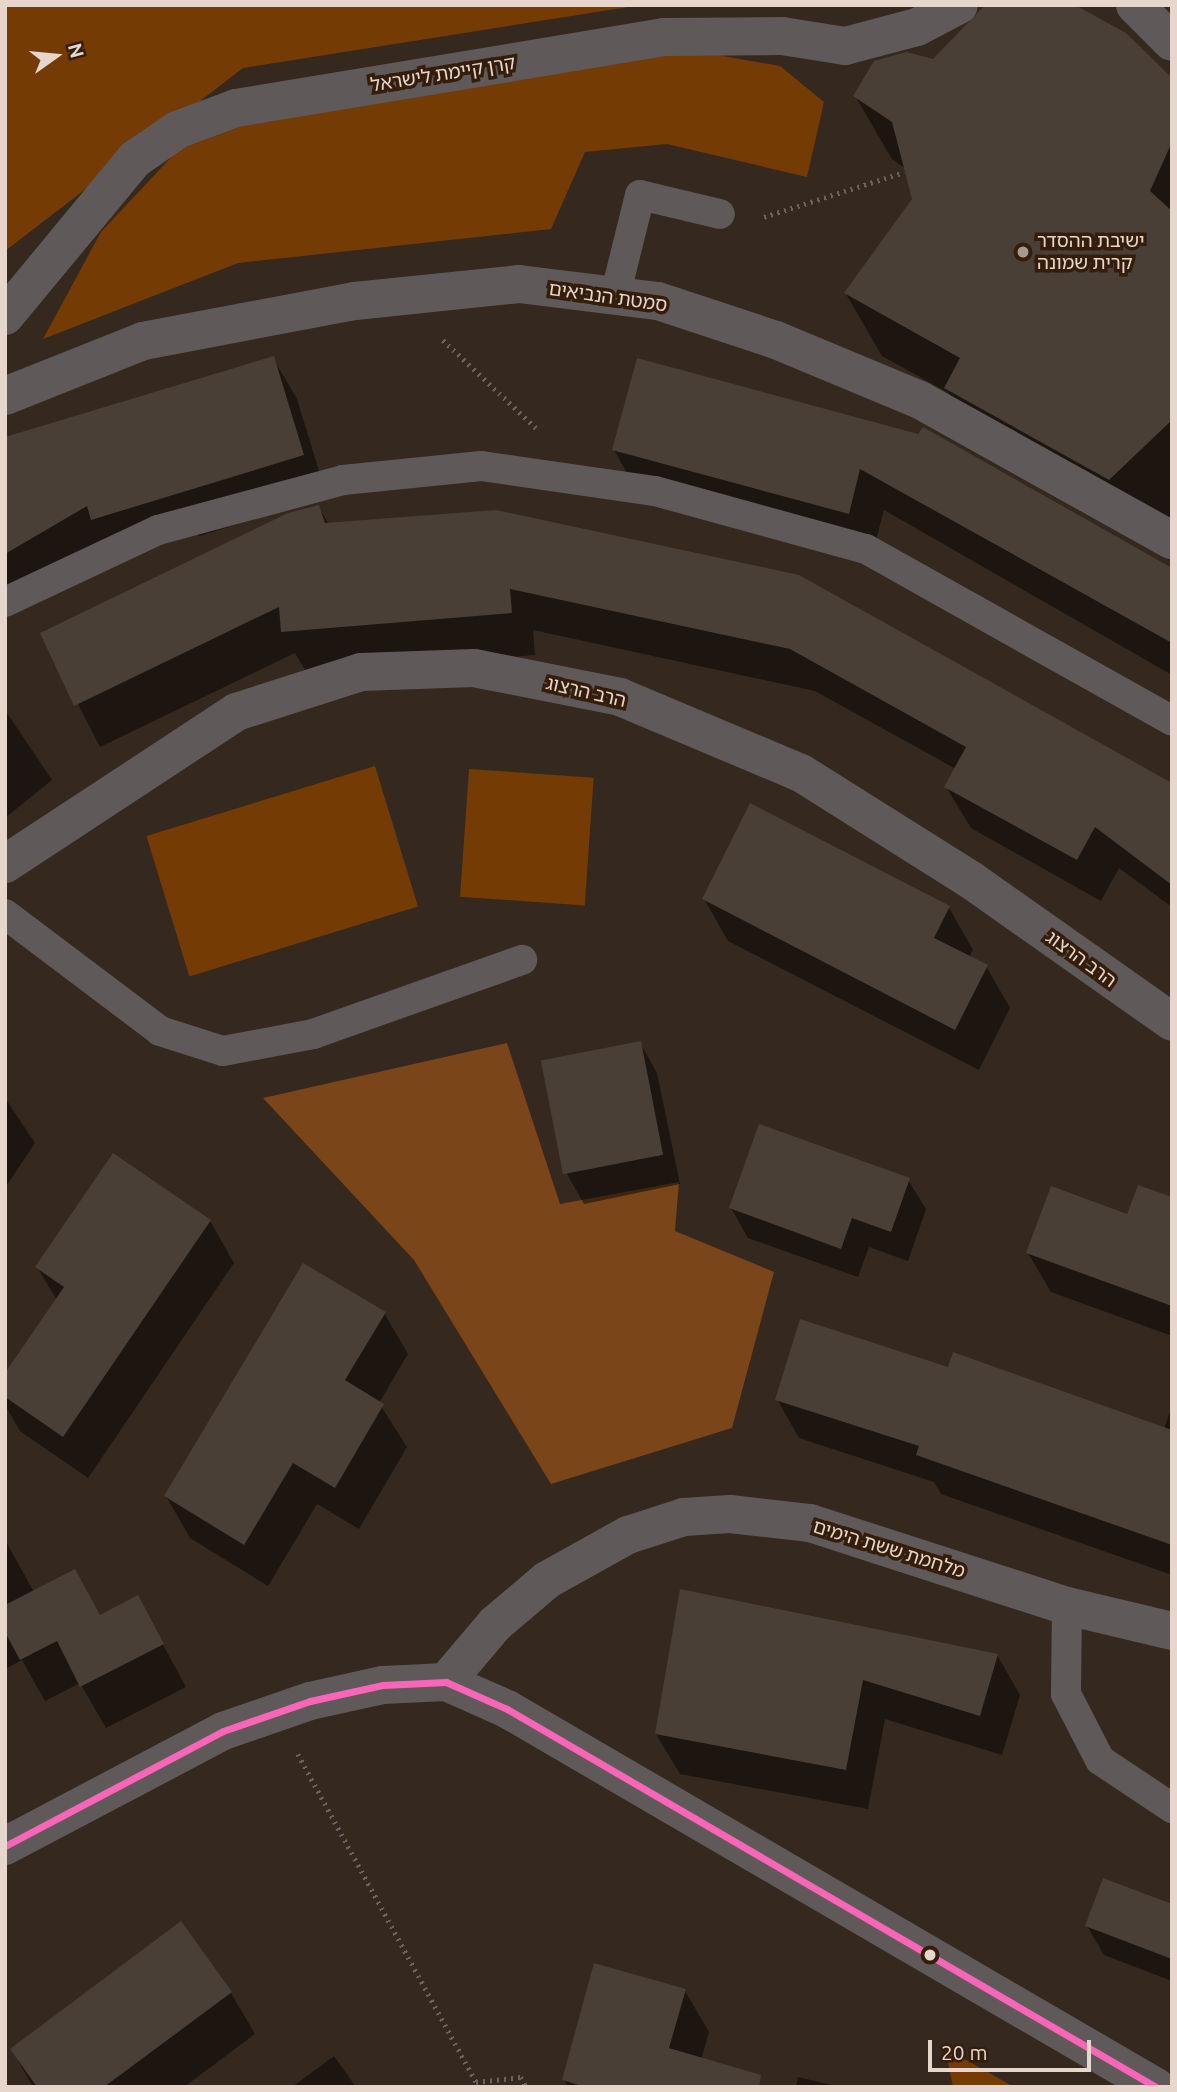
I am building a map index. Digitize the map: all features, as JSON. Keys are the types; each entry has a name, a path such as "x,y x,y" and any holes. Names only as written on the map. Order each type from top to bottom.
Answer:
{"street":[{"name":"קרן קיימת לישראל","path":"5,316 135,159 177,130 236,108 664,37 782,36 845,46 917,27 959,5"},
{"path":"1135,5 1172,42"},
{"name":"סמטת הנביאים","path":"5,396 144,341 397,297 519,284 658,301 776,340 920,400 1172,540"},
{"name":"הרב הרצוג","path":"5,864 236,712 361,672 474,668 620,697 801,773 971,880 1172,1022"},
{"name":"מלחמת ששת הימים","path":"446,1682 495,1624 547,1580 628,1535 684,1517 730,1514 810,1523 1067,1606 1172,1632"},
{"path":"5,1846 223,1731 276,1713 383,1685 446,1682 507,1709 1156,2087"}],"lane":[{"path":"615,296 640,195 720,214"},
{"path":"5,603 158,530 343,481 481,466 655,491 866,549 1172,721"},
{"path":"5,914 160,1031 223,1051 313,1034 522,960"},
{"path":"1067,1606 1066,1694 1100,1760 1172,1808"}],"path":[{"path":"720,214 749,222 904,172"},
{"path":"397,297 595,483"},
{"path":"276,1713 476,2082 521,2077 526,2087"}],"shaded area":[{"path":"5,5 641,5 243,68 5,251"},
{"path":"689,50 780,66 824,102 807,177 667,144 585,152 551,229 238,263 43,339 101,232 178,150 242,126"},
{"path":"375,766 418,907 189,976 146,836"},
{"path":"469,769 594,778 585,905 460,897"},
{"path":"507,1043 560,1204 679,1182 675,1231 774,1272 732,1428 551,1484 414,1260 263,1098"},
{"path":"945,2048 1014,2087 953,2087"}],"building":[{"name":"ישיבת ההסדר קרית שמונה","path":"985,5 1075,5 1126,33 1172,78 1172,142 1150,191 1172,211 1172,420 1109,480 944,388 960,358 844,293 912,199 892,122 853,96 874,61 906,52 933,59"},
{"path":"274,356 304,455 91,520 87,506 5,554 5,437"},
{"path":"637,358 918,434 923,427 1172,568 1172,643 860,469 849,514 612,450"},
{"path":"319,505 325,523 496,510 799,575 1172,783 1172,885 1095,827 1077,860 944,787 966,747 790,649 510,589 512,613 281,632 279,607 74,706 40,633 288,513"},
{"path":"750,803 950,906 934,938 988,965 955,1030 702,899"},
{"path":"641,1041 663,1155 563,1174 541,1060"},
{"path":"759,1124 910,1178 891,1232 852,1218 841,1249 729,1208"},
{"path":"113,1153 211,1220 63,1437 5,1397 5,1373 64,1287 35,1267"},
{"path":"1138,1185 1172,1197 1172,1306 1026,1253 1051,1186 1127,1214"},
{"path":"303,1263 386,1312 345,1380 384,1404 335,1488 293,1463 244,1545 164,1496"},
{"path":"800,1319 948,1367 953,1352 1172,1430 1172,1545 916,1455 919,1446 775,1400"},
{"path":"75,1569 100,1615 138,1595 164,1644 80,1687 57,1641 20,1660 5,1632 5,1605"},
{"path":"680,1589 998,1654 980,1716 863,1680 846,1770 655,1734"},
{"path":"1103,1878 1172,1904 1172,1959 1085,1926"},
{"path":"181,1921 232,1992 104,2087 37,2087 10,2049"},
{"path":"594,1963 686,1989 669,2048 761,2075 759,2087 585,2087 562,2080"}],"transit line":[{"path":"5,1846 223,1731 310,1701 383,1685 446,1682 507,1709 1156,2087"}],"place":[{"name":"ישיבת ההסדר קרית שמונה","path":"1023,252"}]}
